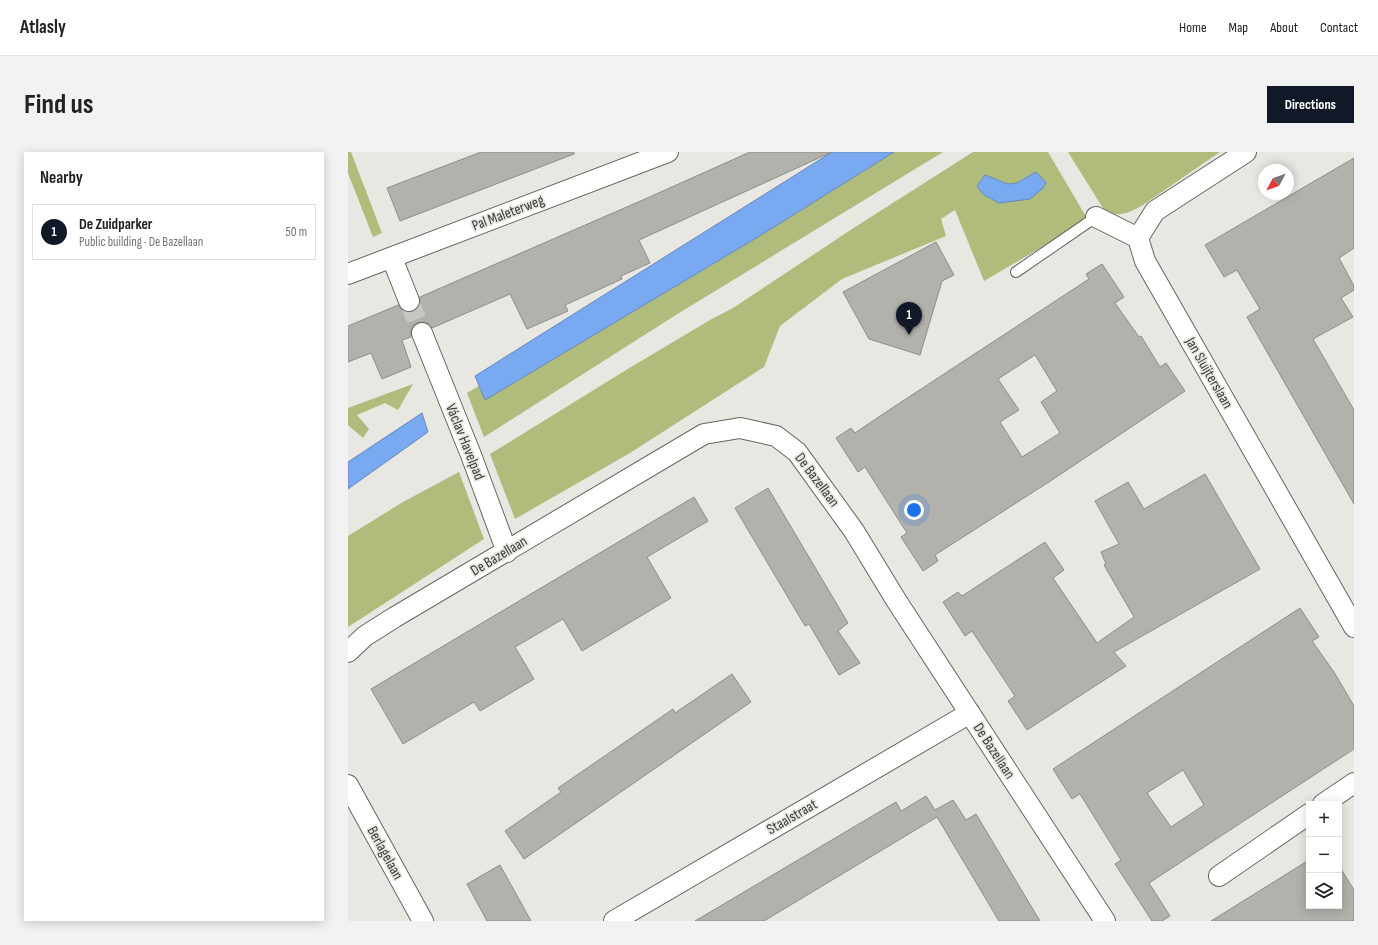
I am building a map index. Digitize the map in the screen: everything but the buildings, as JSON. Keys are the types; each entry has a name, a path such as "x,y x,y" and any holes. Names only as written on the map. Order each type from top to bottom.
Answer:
{"street":[{"name":"Pal Maleterweg","path":"348,274 668,152"},
{"path":"1096,217 1138,238 1155,211 1246,152"},
{"name":"Jan Sluijterslaan","path":"1138,238 1145,261 1354,627"},
{"path":"392,258 409,301"},
{"name":"Václav Havelpad","path":"422,332 471,455 507,552"},
{"name":"De Bazellaan","path":"348,652 366,636 395,617 704,434 740,428 776,436 797,452 850,525 896,600 1105,921"},
{"name":"Staalstraat","path":"614,921 970,713"},
{"path":"1327,801 1354,783"},
{"name":"Berlagelaan","path":"348,785 423,921"},
{"path":"1219,876 1306,816"}],"lane":[{"path":"1016,272 1096,217"}],"green space":[{"path":"348,152 351,152 382,233 373,237 348,173"},
{"path":"894,152 943,152 679,313 484,437 467,393 479,386 485,400 758,237"},
{"path":"973,152 1048,152 1088,220 984,281 955,210 941,219 946,236 842,279 780,326 764,367 630,453 515,519 490,454 626,370 733,308 852,229","holes":["1036,172 999,203 985,175 1008,184 1017,183"]},
{"path":"1068,152 1220,152 1143,205 1130,212 1117,214 1106,213"},
{"path":"413,384 398,410 385,403 357,415 369,429 363,438 348,425 348,408"},
{"path":"459,472 484,539 348,627 348,536 403,502"}],"water":[{"path":"832,152 894,152 758,237 485,400 475,376"},
{"path":"1036,172 1046,183 1042,189 1030,199 999,203 984,195 977,186 985,175 1008,184 1017,183"},
{"path":"422,413 428,432 348,489 348,462"}],"tunnel":[{"path":"409,301 422,333"}],"place":[{"name":"De Zuidparker","path":"909,335"}]}
